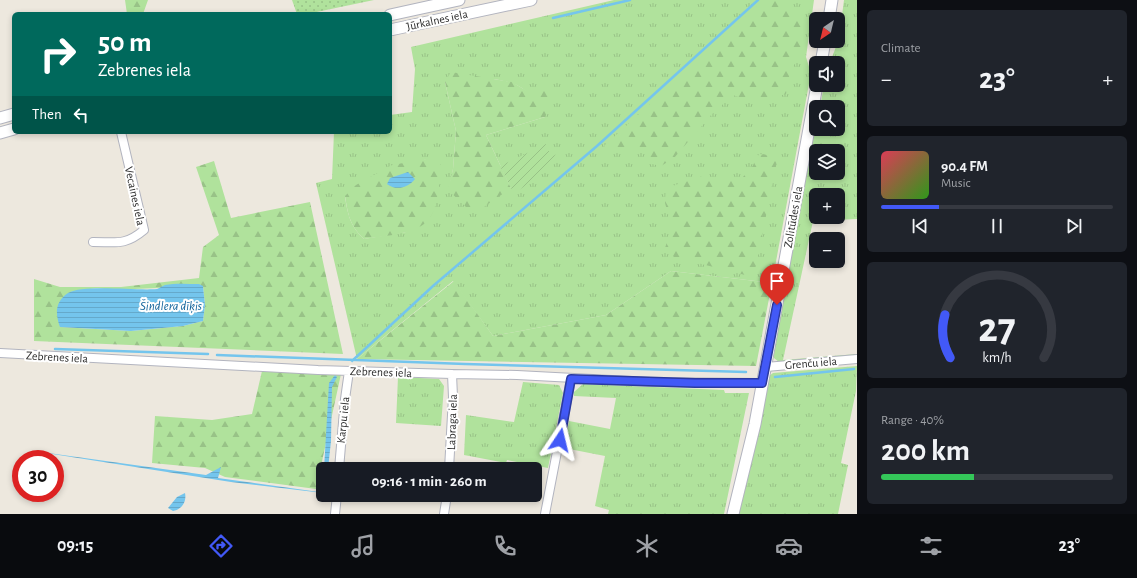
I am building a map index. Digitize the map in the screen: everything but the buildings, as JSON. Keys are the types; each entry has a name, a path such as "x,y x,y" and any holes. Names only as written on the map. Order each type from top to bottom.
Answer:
{"street":[{"name":"Jūrkalnes iela","path":"392,16 459,0"},
{"name":"Jūrkalnes iela","path":"392,30 531,0"},
{"path":"830,12 832,0"},
{"name":"Zolitūdes iela","path":"733,514 755,424 816,92"},
{"path":"0,118 12,115"},
{"path":"0,133 12,130"},
{"name":"Vecaines iela","path":"93,242 125,242 134,238 144,230 121,134"},
{"name":"Zebrenes iela","path":"0,353 349,371 517,374 571,379 657,382 762,383"},
{"name":"Grenču iela","path":"766,367 857,359"},
{"name":"Karpu iela","path":"340,462 349,371"},
{"name":"Labraga iela","path":"450,462 453,405 452,374"},
{"path":"545,514 571,379"},
{"path":"335,514 336,502"},
{"path":"444,514 446,502"}],"green space":[{"path":"125,0 148,0 144,12 127,12"},
{"path":"292,0 374,0 317,12 296,12"},
{"path":"614,0 814,0 812,12 809,12 809,36 806,57 809,67 809,84 772,283 671,271 606,315 493,336 453,281 357,359 316,183 332,179 334,134 392,134 392,115 412,112 415,69 411,47","holes":["493,79 513,83 525,90 545,117 486,135 511,188 449,190 453,169 456,131 445,82","426,159 406,232 364,239 350,220 345,197"]},
{"path":"764,0 786,0 796,10 804,23 802,50 790,72 786,94 759,100 740,98 733,95 712,114 674,158 661,166 652,164 644,150 633,148 610,151 604,146"},
{"path":"844,0 857,0 857,219 845,220 845,188 809,188 809,224 812,224 811,232 809,232 809,240 783,360 857,354 857,356 779,362 774,358 773,353 809,157 809,180 845,180 845,144 812,144 813,136 845,136 845,100 821,100 823,92 845,92 845,56 833,56 836,48 845,48 845,12 842,12"},
{"path":"451,72 512,82 527,91 547,87 553,100 545,117 486,135 511,188 481,209 466,207 448,190 453,169 456,131 445,82"},
{"path":"546,144 551,157 557,154 559,159 551,167 515,193 500,166"},
{"path":"759,154 768,155 777,161 756,266 749,276 674,257 665,248 672,227 665,203 666,188 703,176 724,182 743,177 752,167"},
{"path":"426,159 440,160 438,194 436,204 429,219 418,228 411,231 364,239 350,220 345,196 356,185 392,165"},
{"path":"214,161 231,218 310,202 343,354 34,341 34,279 60,287 121,287 199,278 203,247 219,235 196,167","holes":["203,286 205,305 203,321 183,326 131,331 60,327 70,292 97,288 112,290"]},
{"path":"671,271 772,283 756,366 357,359 454,281 493,336 606,315"},
{"path":"857,366 856,391 841,463 848,465 838,514 737,514 769,376 773,373"},
{"path":"262,371 341,374 322,462 316,462 316,489 225,477 205,468 152,463 155,416 212,420 252,414"},
{"path":"398,377 439,379 444,386 441,426 396,423"},
{"path":"523,382 559,385 563,393 548,468 542,467 542,462 517,462 507,460 506,462 501,462 464,455 466,415 514,422"},
{"path":"583,384 724,390 725,393 749,393 724,514 608,514 609,510 595,506 605,456 564,448 569,421 610,429 616,398 574,396 574,392"}],"water":[{"path":"408,172 415,179 409,185 398,188 387,184 390,178"},
{"name":"Šindlera dīķis","path":"169,284 199,284 203,286 205,305 203,321 183,326 131,331 60,327 58,322 58,304 64,296 75,290 97,288 157,289"},
{"path":"335,375 337,377 332,387 331,441 329,462 324,462 329,383"},
{"path":"64,455 206,475 221,467 218,478 316,492 231,482"},
{"path":"185,493 184,502 179,509 173,511 168,508 177,497"}],"waterway":[{"path":"553,18 630,0"},
{"path":"352,361 433,286 597,146 758,0"},
{"path":"55,349 208,354"},
{"path":"217,355 746,372"},
{"path":"775,377 854,369"}],"route":[{"path":"560,440 571,379 710,384 762,383 777,305"}]}
